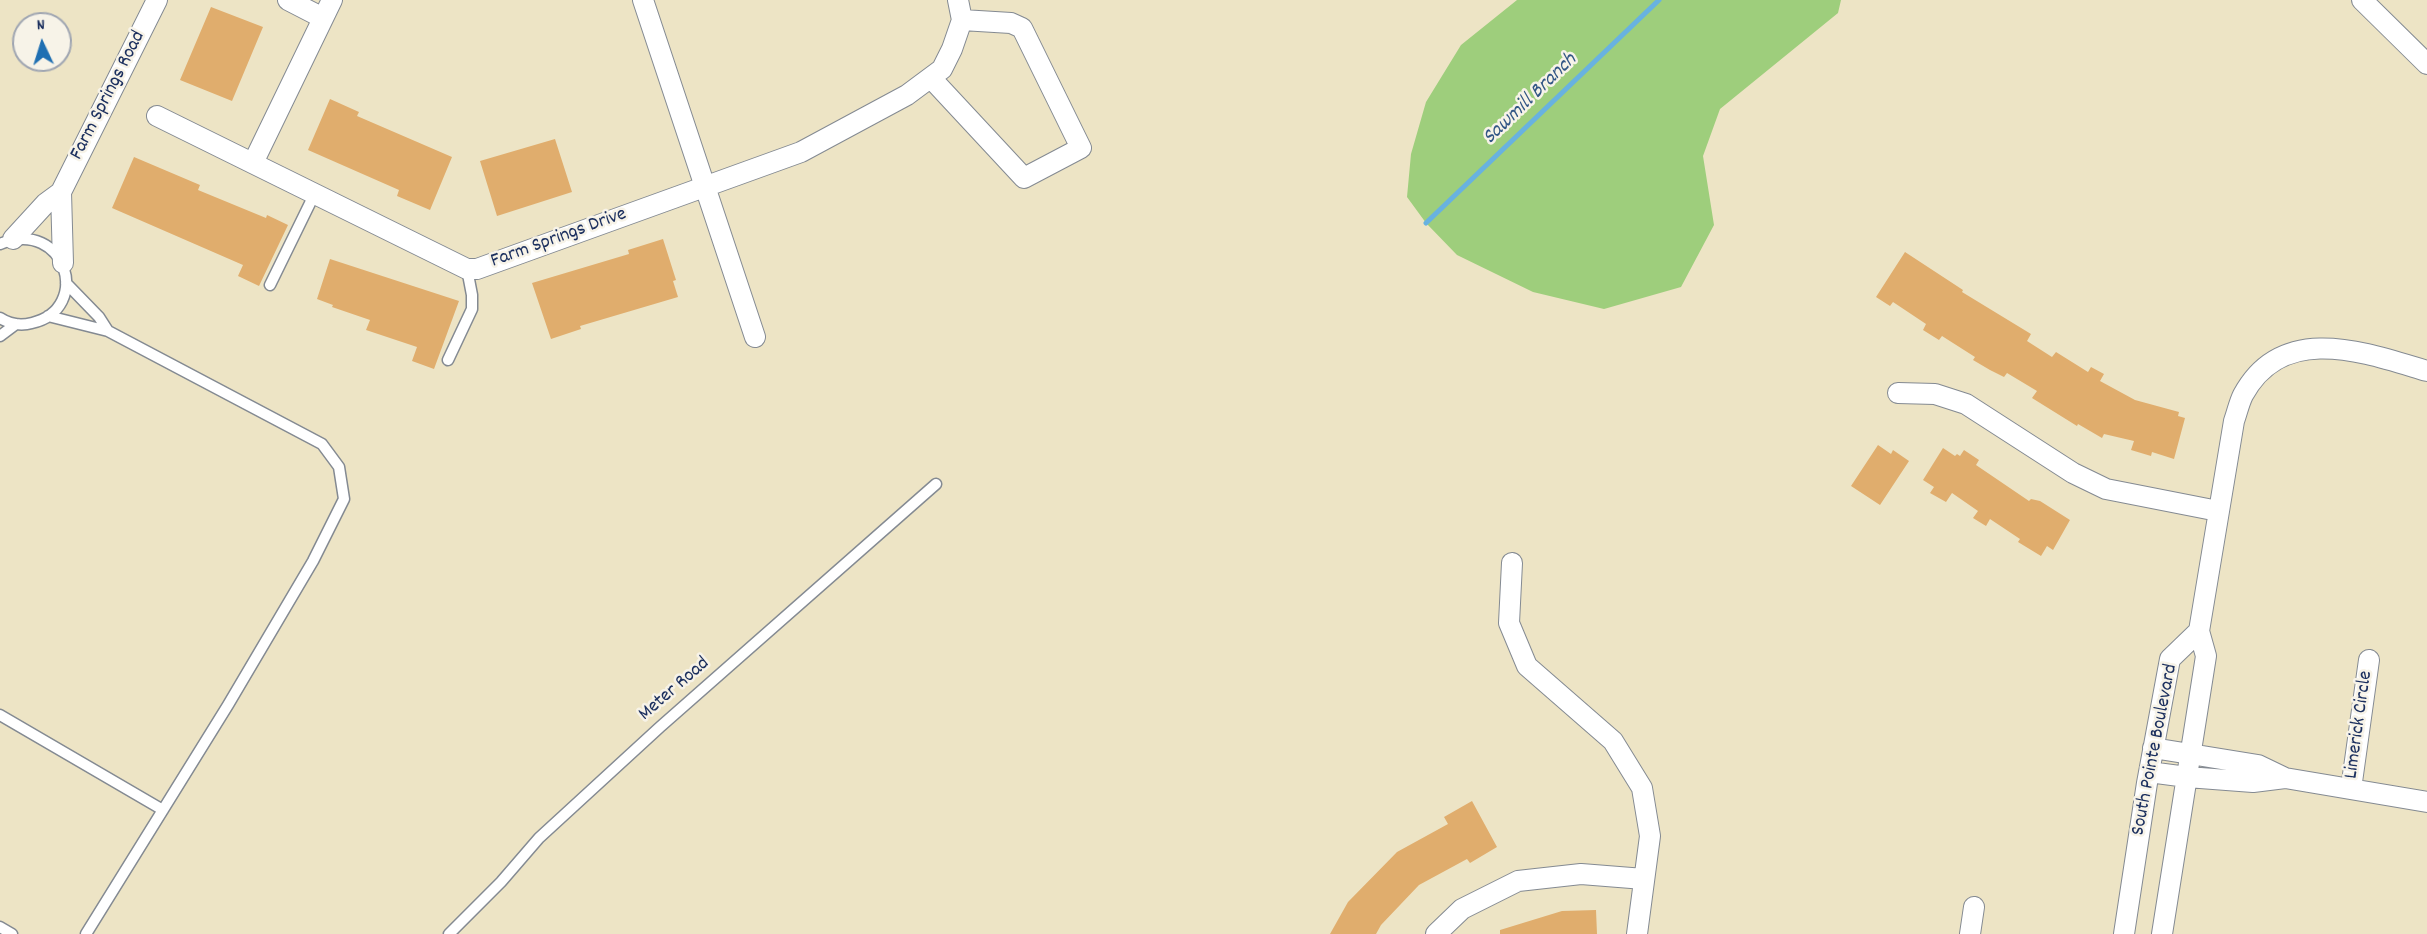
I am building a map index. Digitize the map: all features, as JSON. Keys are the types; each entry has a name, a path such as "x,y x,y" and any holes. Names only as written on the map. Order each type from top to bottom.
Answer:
{"street":[{"name":"Farm Springs Road","path":"3,243 61,192 157,0"},
{"path":"288,0 323,18"},
{"path":"253,163 332,0"},
{"path":"643,0 755,337"},
{"name":"Farm Springs Drive","path":"157,116 467,268 477,269 801,152 907,95 942,69 952,50 962,20 958,0"},
{"path":"2362,0 2427,64"},
{"path":"931,78 1024,178 1081,148 1022,28 1011,23 962,20"},
{"name":"Farm Springs Road","path":"61,192 63,263"},
{"path":"2199,631 2234,421 2244,394 2262,371 2282,357 2303,349 2331,347 2361,352 2427,371"},
{"path":"1898,393 1935,394 1966,404 2073,473 2106,489 2218,511"},
{"path":"1512,563 1509,623 1527,666 1612,741 1642,788 1650,836 1637,934"},
{"name":"South Pointe Boulevard","path":"2124,934 2153,748 2170,659 2199,631 2206,656 2162,934"},
{"name":"Limerick Circle","path":"2351,789 2369,660"},
{"path":"2153,748 2258,765 2284,778"},
{"path":"2149,772 2253,782 2284,778 2427,802"},
{"path":"1436,934 1462,909 1518,881 1581,874 1644,879"},
{"path":"1970,934 1974,907"}],"lane":[{"path":"270,285 315,193"},
{"path":"0,318 16,324 38,322 58,307 64,296 66,283 63,263 54,251 42,242 28,238 3,243"},
{"path":"448,360 472,309 467,268"},
{"path":"66,283 99,317 108,331"},
{"path":"48,316 108,331 322,444 339,466 344,499 313,561 228,705 86,934"},
{"path":"0,336 16,324"},
{"name":"Meter Road","path":"448,934 501,882 539,838 936,484"},
{"path":"0,715 163,810"},
{"path":"0,927 12,934"}],"green space":[{"path":"1517,0 1841,0 1838,13 1720,109 1703,156 1714,225 1681,287 1604,309 1533,292 1457,255 1426,223 1407,197 1411,154 1426,102 1461,45"}],"building":[{"path":"211,7 263,27 232,101 180,80"},
{"path":"330,99 359,112 357,116 452,157 430,210 397,196 399,190 308,150"},
{"path":"555,139 572,192 497,216 480,161"},
{"path":"134,157 200,185 198,190 288,225 259,286 238,276 243,265 112,208"},
{"path":"663,239 676,280 673,281 678,297 580,326 581,329 551,339 532,283 629,254 628,250"},
{"path":"1905,252 1963,290 1962,292 2031,334 2027,341 2052,357 2056,352 2088,372 2091,367 2104,374 2100,381 2135,400 2179,412 2178,416 2185,418 2174,459 2152,452 2151,456 2131,450 2134,441 2104,434 2102,438 2078,424 2077,426 2032,398 2037,391 2007,373 2004,377 1990,370 1973,360 1975,357 1942,336 1939,340 1923,330 1926,324 1893,302 1890,306 1876,297"},
{"path":"330,259 459,301 434,369 412,361 417,347 366,330 370,320 332,307 333,305 317,299"},
{"path":"1878,445 1891,454 1893,450 1909,461 1880,505 1851,486"},
{"path":"1943,448 1955,456 1957,454 1960,456 1964,450 1979,460 1976,465 2029,501 2031,499 2040,501 2070,520 2053,550 2047,546 2041,556 2018,542 2020,539 1990,519 1986,526 1973,518 1978,511 1952,493 1946,502 1930,493 1934,487 1923,480"},
{"path":"1472,801 1497,847 1470,863 1467,859 1419,885 1381,925 1376,934 1330,934 1348,902 1397,852 1448,824 1444,817"},
{"path":"1596,910 1597,934 1500,934 1500,930 1562,911"}],"waterway":[{"name":"Sawmill Branch","path":"1426,223 1659,0"}]}
